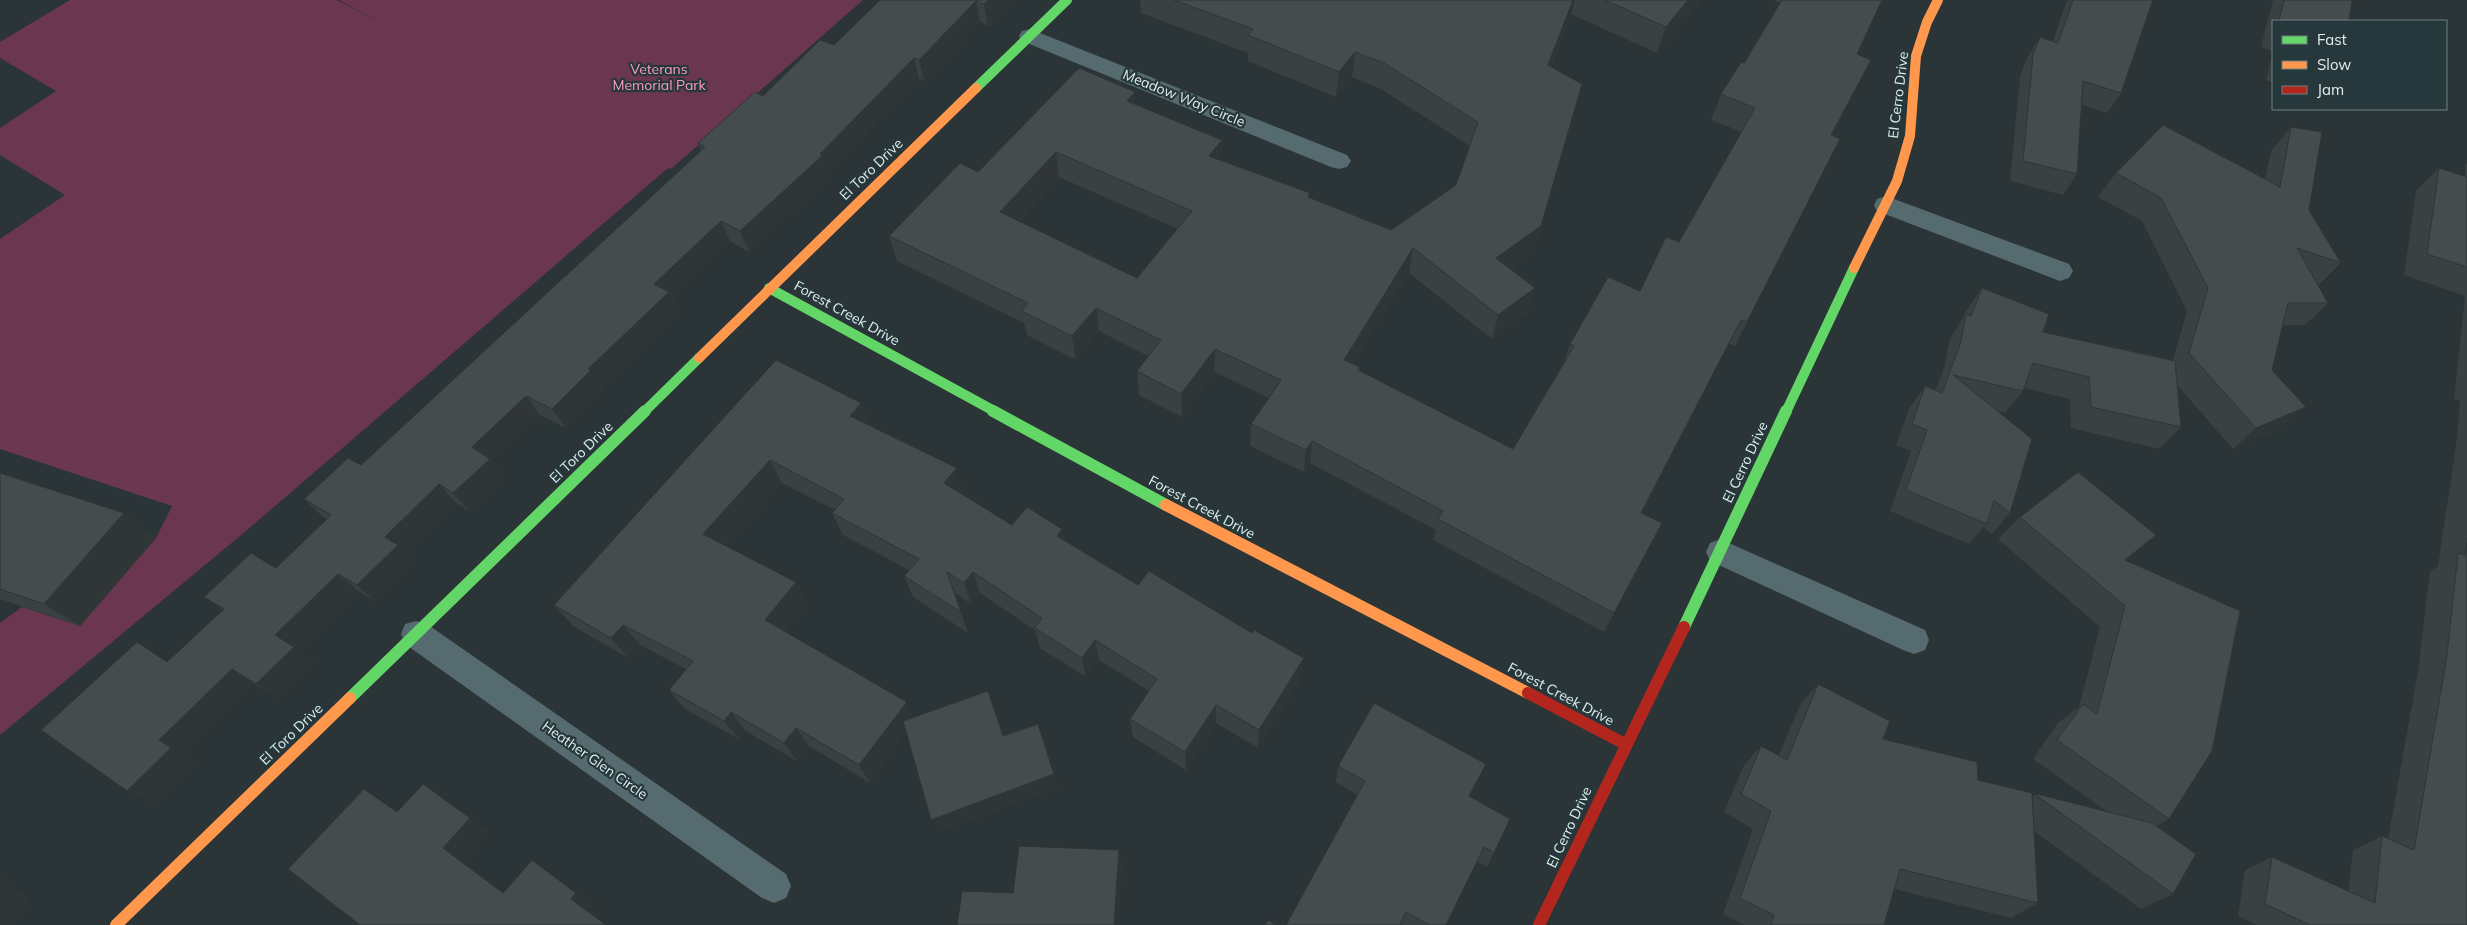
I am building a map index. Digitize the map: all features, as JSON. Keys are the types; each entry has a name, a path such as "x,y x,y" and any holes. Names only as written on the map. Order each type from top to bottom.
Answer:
{"street":[{"name":"El Toro Drive","path":"116,925 1067,0"},
{"name":"El Cerro Drive","path":"1539,925 1625,744 1720,552 1838,299 1897,181 1910,136 1916,56 1927,22 1938,0"},
{"name":"Meadow Way Circle","path":"1030,36 1339,161"},
{"path":"1886,205 2060,271"},
{"name":"Forest Creek Drive","path":"769,288 1148,495 1625,744"},
{"path":"1720,552 1914,640"},
{"name":"Heather Glen Circle","path":"416,634 774,886"}],"green space":[{"name":"Veterans Memorial Park","path":"70,0 337,0 382,23 339,0 863,0 671,169 668,168 246,531 0,735 0,623 22,607 80,626 156,538 172,506 0,449 0,239 65,195 0,155 0,128 56,91 0,58 0,42"}],"building":[{"path":"880,0 989,0 984,4 976,1 919,60 914,58 820,154 823,155 740,231 721,221 654,284 669,292 588,369 591,370 552,409 526,396 472,447 490,459 453,493 439,484 385,537 398,545 357,585 338,574 275,635 294,647 256,684 232,669 159,740 171,748 127,791 41,730 137,642 167,662 224,609 204,597 251,553 276,568 331,515 304,499 348,458 361,465 705,147 698,143 755,92 763,96 820,40 834,45"},
{"path":"1174,0 1573,0 1548,65 1582,84 1541,226 1496,258 1535,288 1498,315 1413,248 1344,360 1360,367 1358,370 1513,449 1574,346 1570,344 1608,277 1640,291 1666,237 1679,242 1755,108 1721,94 1741,62 1744,63 1782,0 1882,0 1857,54 1871,60 1831,135 1840,139 1747,322 1741,320 1641,513 1662,523 1614,613 1438,519 1443,511 1312,441 1306,450 1251,424 1281,380 1215,349 1181,394 1137,371 1161,340 1096,308 1072,336 1022,311 1028,303 889,236 960,163 978,172 1079,68 1135,92 1127,101 1222,140 1209,156 1310,193 1308,197 1391,230 1456,185 1478,122 1384,63 1355,52 1339,72 1248,35 1253,29","holes":["1056,152 1192,211 1137,278 1000,212"]},
{"path":"1605,0 1688,0 1666,27"},
{"path":"2073,0 2153,0 2121,93 2083,81 2077,174 2023,161 2033,55 2040,37 2058,43"},
{"path":"2284,0 2352,0 2349,20 2279,20"},
{"path":"2163,125 2280,187 2291,127 2322,132 2309,210 2341,263 2297,248 2328,303 2288,303 2272,370 2306,407 2256,428 2189,353 2208,288 2161,198 2116,173"},
{"path":"2439,168 2467,177 2467,267 2427,254"},
{"path":"1982,288 2049,314 2043,332 2175,361 2181,427 2091,407 2089,377 2033,363 2023,391 1953,375 2032,439 2010,513 1994,500 1987,524 1906,490 1927,430 1912,424 1925,386 1942,393 1960,345 1966,315 1971,316"},
{"path":"776,360 861,403 850,416 957,468 944,483 1012,525 1027,507 1062,529 1057,536 1138,585 1149,571 1252,633 1254,630 1304,658 1259,730 1216,705 1185,752 1130,719 1157,679 1095,640 1082,658 1035,628 1042,618 973,572 964,583 947,572 961,612 904,576 919,559 832,513 844,499 770,460 703,534 796,582 765,620 907,702 859,765 796,728 784,743 731,712 724,721 669,690 693,661 623,625 611,638 554,605"},
{"path":"2078,472 2156,535 2125,560 2240,611 2212,751 2169,819 2057,740 2083,704 2097,714 2125,606 2020,517"},
{"path":"0,473 124,513 44,604 0,589"},
{"path":"2467,542 2467,925 2310,925 2265,904 2272,857 2375,903 2382,836 2414,850 2447,655 2458,553 2465,555"},
{"path":"1818,684 1890,721 1883,739 1977,762 1978,780 2032,793 2038,903 1900,869 1884,925 1771,925 1774,915 1740,898 1771,811 1741,794 1761,746 1787,760"},
{"path":"988,691 1003,736 1038,724 1054,774 931,820 903,721"},
{"path":"1374,703 1486,764 1469,796 1510,819 1494,853 1484,847 1446,925 1429,925 1406,912 1400,925 1286,925 1365,781 1338,766"},
{"path":"423,784 470,818 443,848 503,893 532,860 576,893 571,899 606,925 360,925 288,869 364,789 397,812"},
{"path":"2037,794 2152,823 2196,854 2173,894"},
{"path":"1019,846 1119,850 1114,925 957,925 962,891 1013,893"},
{"path":"1268,920 1276,925 1265,925"}],"traffic: fast":[{"path":"976,88 1067,0"},
{"path":"1684,627 1854,268"},
{"path":"769,288 1166,505"},
{"path":"350,698 699,358"}],"traffic: slow":[{"path":"1854,268 1897,181 1910,136 1916,56 1927,22 1938,0"},
{"path":"699,358 976,88"},
{"path":"1166,505 1528,693"},
{"path":"116,925 350,698"}],"traffic: jam":[{"path":"1539,925 1684,627"},
{"path":"1528,693 1625,744"}]}
